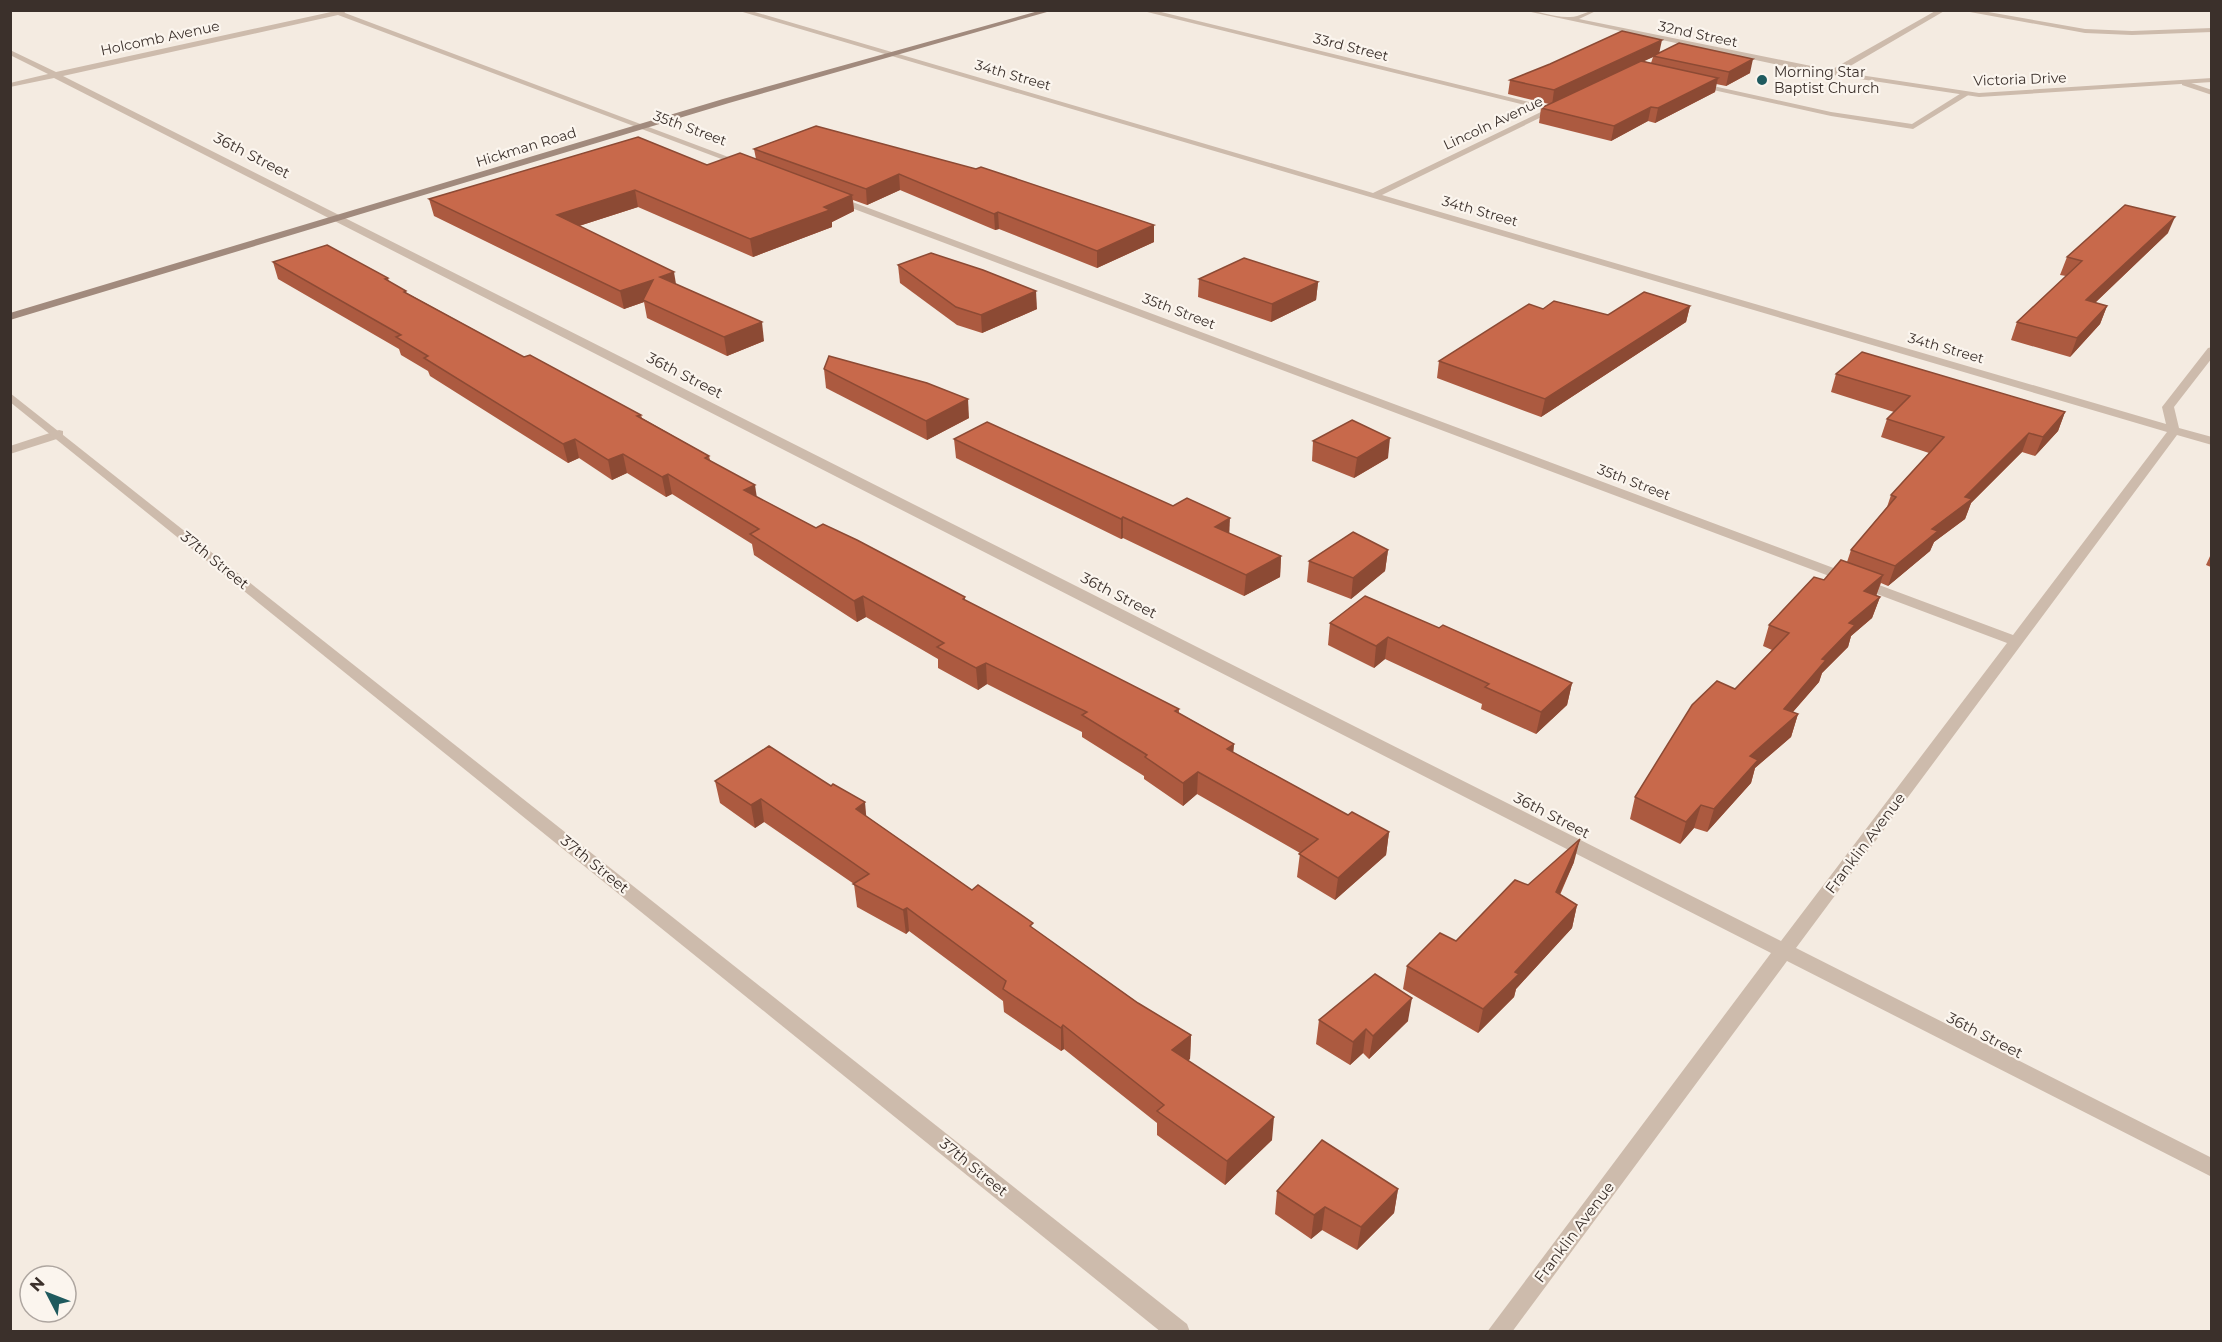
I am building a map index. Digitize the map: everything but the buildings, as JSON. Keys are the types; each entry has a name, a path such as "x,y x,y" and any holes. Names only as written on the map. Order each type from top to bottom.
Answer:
{"main road":[{"name":"Hickman Road","path":"10,317 642,126 1051,10"}],"street":[{"name":"Holcomb Avenue","path":"10,85 350,10"},
{"name":"34th Street","path":"740,10 2211,441"},
{"name":"33rd Street","path":"1142,10 1553,110"},
{"name":"32nd Street","path":"1525,10 1832,73"},
{"path":"1572,20 1595,10"},
{"path":"1832,73 1942,10"},
{"path":"1962,10 2085,31 2132,33 2211,30"},
{"name":"35th Street","path":"335,12 750,167"},
{"path":"1679,50 1690,45"},
{"name":"36th Street","path":"10,51 2211,1168"},
{"name":"Victoria Drive","path":"1832,73 1966,94 2002,95 2211,80"},
{"path":"1693,83 1831,114 1913,127 1966,94"},
{"path":"2185,83 2211,93"},
{"name":"Lincoln Avenue","path":"1373,196 1563,105"},
{"name":"35th Street","path":"828,196 2016,641"},
{"path":"2174,430 2168,407 2211,350"},
{"name":"37th Street","path":"10,396 1179,1332"},
{"name":"Franklin Avenue","path":"1498,1332 2174,430"},
{"path":"10,450 59,434"}],"place":[{"name":"Morning Star Baptist Church","path":"1762,80"}]}
